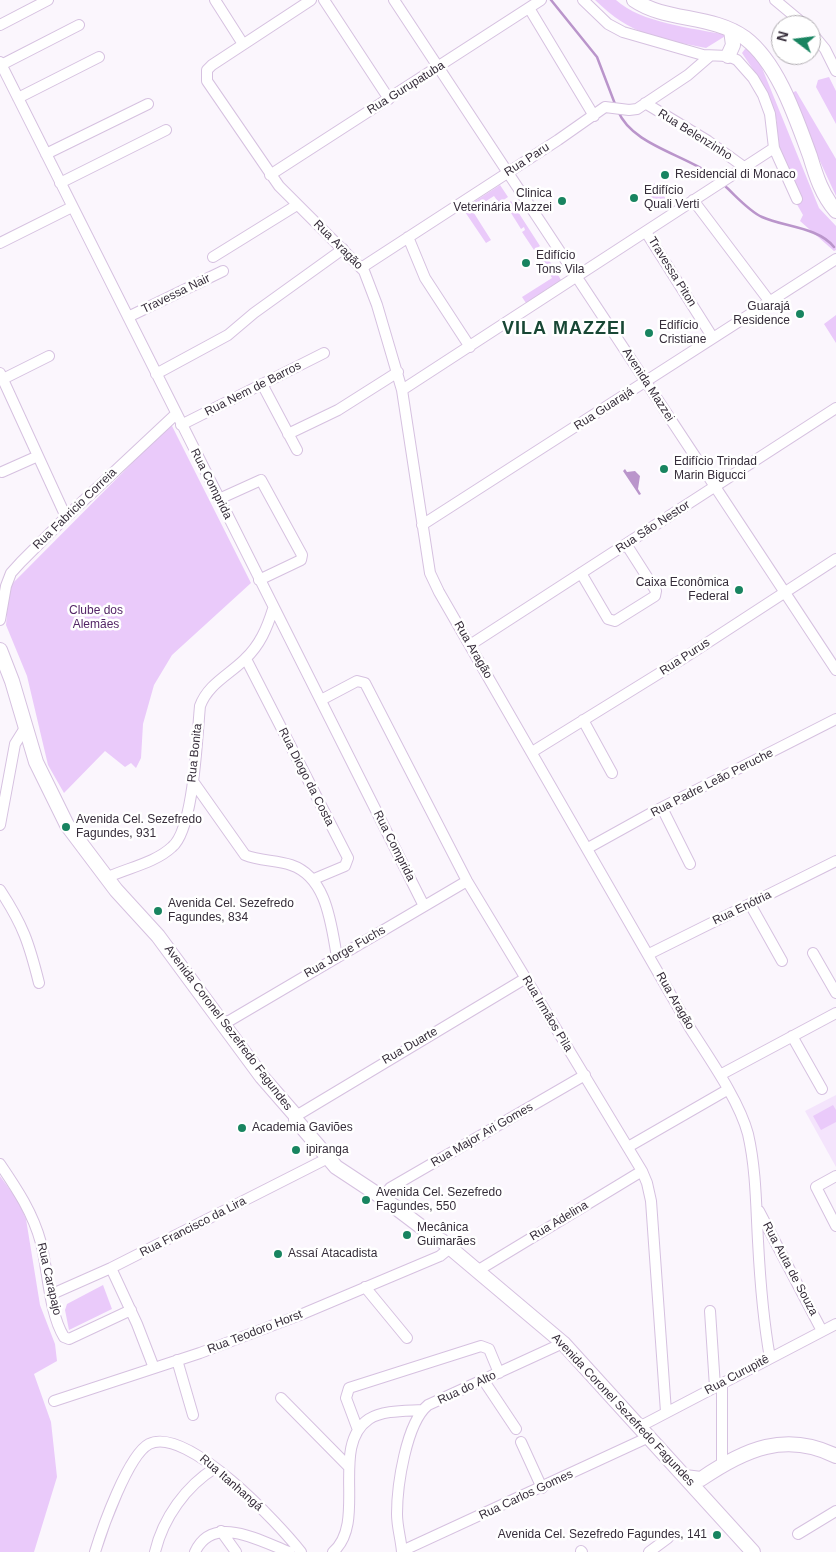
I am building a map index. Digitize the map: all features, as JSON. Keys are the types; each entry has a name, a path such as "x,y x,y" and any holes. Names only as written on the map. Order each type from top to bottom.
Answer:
{"main road":[{"path":"634,0 653,9 717,24 750,42 772,67 800,130 820,186 827,201 836,211"},
{"path":"731,30 732,58"},
{"path":"732,58 750,42"},
{"path":"0,650 12,681 24,728"},
{"name":"Avenida Coronel Sezefredo Fagundes","path":"24,728 47,788 60,807 67,825 158,936 278,1098 296,1116 300,1117 330,1157 349,1168 440,1233 446,1244 564,1343 685,1477 700,1486 751,1552"},
{"path":"700,1486 722,1465 767,1446 788,1442 807,1444 836,1456"}],"street":[{"path":"0,24 48,0"},
{"path":"215,0 243,44"},
{"name":"Rua Aragão","path":"311,0 212,65 206,76 270,175 361,268 377,306 398,372 430,572 690,1028 720,1075 748,1133 753,1162 761,1285 770,1358"},
{"path":"324,0 389,99"},
{"name":"Avenida Mazzei","path":"394,0 836,670"},
{"name":"Rua Gurupatuba","path":"270,175 541,0"},
{"path":"583,0 615,29 710,56 732,58 753,78 763,95 770,114 774,148 797,199"},
{"path":"775,0 793,15"},
{"path":"530,8 594,116"},
{"path":"1,64 79,24"},
{"path":"821,44 836,70"},
{"path":"646,104 688,75 710,56"},
{"path":"18,98 99,58"},
{"name":"Rua Comprida","path":"1,64 273,609 321,700 424,906"},
{"path":"46,154 148,104"},
{"name":"Rua Paru","path":"361,268 606,107 632,110 646,104"},
{"name":"Rua Belenzinho","path":"646,104 708,142 744,167"},
{"path":"60,183 166,130"},
{"path":"402,390 578,278 774,148"},
{"path":"693,200 770,302"},
{"path":"213,257 298,205"},
{"path":"0,243 72,207"},
{"name":"Travessa Piton","path":"646,232 713,338"},
{"path":"408,237 425,278 470,347"},
{"path":"156,374 217,342 241,326 254,313 343,249"},
{"name":"Rua Guarajá","path":"422,526 836,259"},
{"name":"Travessa Nair","path":"128,317 223,272"},
{"name":"Rua Nem de Barros","path":"181,425 324,353"},
{"path":"49,356 1,376 66,517"},
{"path":"288,434 338,410 398,372"},
{"path":"262,384 297,450"},
{"name":"Rua São Nestor","path":"470,645 836,408"},
{"name":"Rua Fabricio Correia","path":"0,620 6,586 12,573 66,517 176,414"},
{"path":"2,472 38,456"},
{"path":"218,499 261,480 302,555 300,560 259,580"},
{"path":"582,573 608,619 612,621 615,621 655,596 656,591 626,544"},
{"name":"Rua Purus","path":"532,752 684,658 784,591 836,559"},
{"name":"Rua Bonita","path":"109,876 158,857 174,847 183,832 188,813 200,706 204,696 217,682 246,659 266,631 273,609"},
{"name":"Rua Diogo da Costa","path":"246,659 348,858 346,866 314,879"},
{"name":"Rua Irmãos Pìla","path":"321,700 357,681 365,683 467,881 642,1171 647,1182 650,1201 666,1412"},
{"name":"Rua Padre Leão Peruche","path":"588,848 836,719"},
{"path":"583,720 612,773"},
{"path":"0,825 15,744 24,728"},
{"path":"192,780 245,855 294,866 314,879 330,919 337,956"},
{"path":"662,808 690,864"},
{"name":"Rua Enótria","path":"648,954 836,861"},
{"name":"Rua Jorge Fuchs","path":"224,1024 467,881"},
{"path":"0,890 18,918 27,937 39,983"},
{"path":"750,904 782,961"},
{"path":"813,953 836,993"},
{"name":"Rua Duarte","path":"296,1116 526,978"},
{"path":"720,1075 836,1013"},
{"path":"792,1036 822,1089"},
{"name":"Rua Major Ari Gomes","path":"385,1195 390,1188 585,1075"},
{"path":"628,1147 727,1090"},
{"name":"Rua Francisco da Lira","path":"50,1295 110,1268 330,1157"},
{"name":"Rua Carapajo","path":"0,1164 32,1216 41,1243 50,1295 62,1334 69,1339 131,1310"},
{"name":"Rua Adelina","path":"477,1271 642,1171"},
{"path":"836,1176 816,1187 836,1226"},
{"name":"Rua Auta de Souza","path":"757,1208 822,1331"},
{"name":"Rua Teodoro Horst","path":"54,1401 177,1360 300,1315 440,1256 446,1244"},
{"path":"110,1268 131,1310 154,1368"},
{"path":"365,1287 407,1338"},
{"path":"710,1311 719,1385 722,1465"},
{"name":"Rua Curupitê","path":"639,1427 836,1324"},
{"name":"Rua do Alto","path":"422,1410 428,1405 564,1343"},
{"path":"358,1430 346,1398 349,1388 481,1346 489,1349 499,1373"},
{"path":"177,1360 194,1415"},
{"path":"484,1381 516,1429"},
{"path":"281,1398 349,1467"},
{"path":"333,1552 342,1541 346,1529 349,1467 353,1443 358,1430 369,1419 380,1414 422,1410 410,1441 398,1494 397,1516 402,1552"},
{"name":"Rua Carlos Gomes","path":"402,1552 649,1438"},
{"name":"Rua Itanhangá","path":"95,1552 103,1525 126,1475 144,1447 158,1441 176,1444 197,1454 286,1533 301,1552"},
{"path":"521,1442 542,1488"},
{"path":"155,1552 166,1522 181,1500 194,1483 215,1468"},
{"path":"798,1534 836,1512"},
{"path":"221,1531 236,1552"},
{"path":"195,1552 204,1538 212,1532 221,1531 240,1534 289,1552"},
{"path":"650,1552 668,1538"}],"shaded area":[{"path":"625,469 627,472 635,471 640,476 638,489 641,494 639,495 623,471"},
{"path":"836,1095 836,1167 805,1111"}],"green space":[{"path":"595,0 616,0 627,8 653,19 727,35 706,48 659,38 646,34 621,21"},
{"path":"745,49 749,49 760,63 819,208 836,226 836,250 834,251 800,221 803,215 782,178 777,146 777,121 756,74 742,53"},
{"path":"829,77 836,91 836,124 816,87 818,80"},
{"path":"796,91 836,159 836,196 789,94"},
{"path":"655,183 668,202 658,209 644,190"},
{"path":"500,185 508,197 499,203 494,196 472,210 491,240 486,243 463,209"},
{"path":"511,201 540,246 534,250 522,232 525,230 524,227 521,229 506,205"},
{"path":"544,252 561,280 526,303 522,297 552,278 538,256"},
{"path":"836,315 836,343 824,324"},
{"name":"Clube dos Alemães","path":"171,424 251,583 172,655 154,685 143,724 141,758 136,768 131,763 125,767 105,751 64,793 48,765 27,676 6,625 9,587"},
{"path":"833,1105 836,1110 836,1122 821,1130 813,1116"},
{"path":"0,1176 19,1202 26,1219 40,1305 55,1344 57,1361 34,1374 51,1422 57,1477 34,1552 0,1552"},
{"path":"103,1285 112,1309 69,1330 65,1310 67,1304"}],"waterway":[{"path":"551,0 597,57 615,104"},
{"path":"618,111 625,123 636,133 663,150 692,163 716,179"},
{"path":"726,187 762,217 810,231 827,240 834,247"}],"place":[{"name":"Residencial di Monaco","path":"665,175"},
{"name":"Edifício Quali Verti","path":"634,198"},
{"name":"Clinica Veterinária Mazzei","path":"562,201"},
{"name":"Edifício Tons Vila","path":"526,263"},
{"name":"Guarajá Residence","path":"800,314"},
{"name":"Edifício Cristiane","path":"649,333"},
{"name":"Edifício Trindad Marin Bigucci","path":"664,469"},
{"name":"Caixa Econômica Federal","path":"739,590"},
{"name":"Avenida Cel. Sezefredo Fagundes, 931","path":"66,827"},
{"name":"Avenida Cel. Sezefredo Fagundes, 834","path":"158,911"},
{"name":"Academia Gaviões","path":"242,1128"},
{"name":"ipiranga","path":"296,1150"},
{"name":"Avenida Cel. Sezefredo Fagundes, 550","path":"366,1200"},
{"name":"Mecânica Guimarães","path":"407,1235"},
{"name":"Assaí Atacadista","path":"278,1254"},
{"name":"Avenida Cel. Sezefredo Fagundes, 141","path":"717,1535"}],"district":[{"name":"VILA MAZZEI","path":"564,329"}]}
